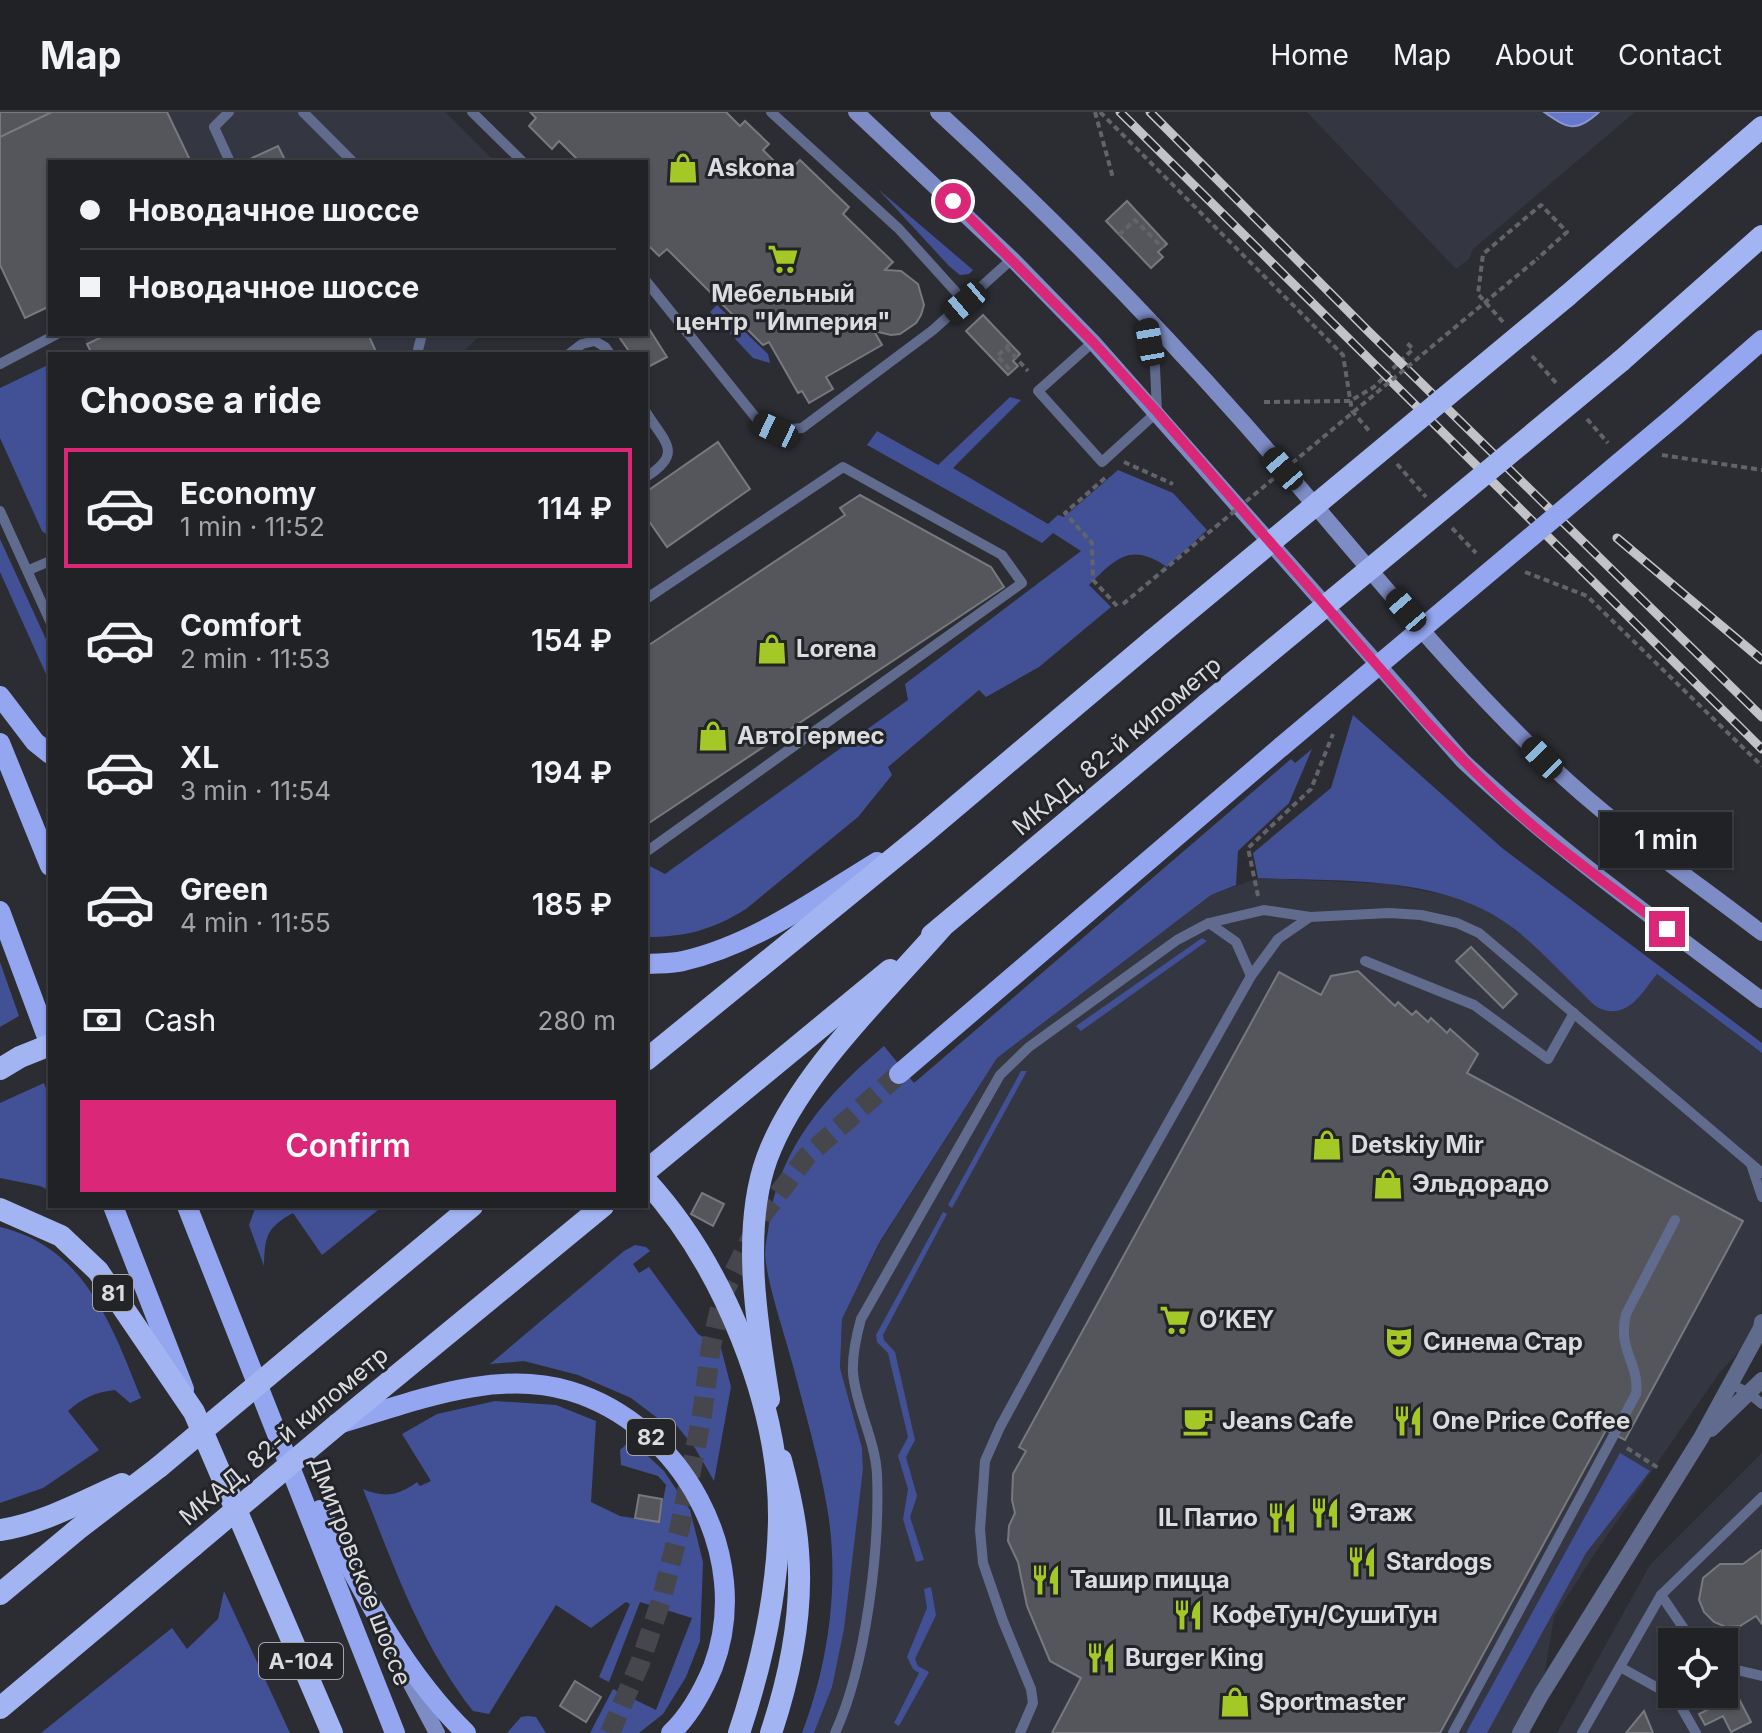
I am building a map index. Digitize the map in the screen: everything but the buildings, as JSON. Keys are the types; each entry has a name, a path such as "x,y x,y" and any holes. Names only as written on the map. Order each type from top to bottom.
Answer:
{"highway":[{"path":"648,1058 922,835 1567,296 1762,127"},
{"name":"МКАД, 82-й километр","path":"648,1169 1621,361 1762,236"},
{"path":"771,1733 792,1645 798,1552 793,1507 761,1351 753,1279 755,1214 767,1159 789,1115 828,1057 942,927"},
{"path":"0,1069 48,1046"},
{"path":"648,1183 677,1219 729,1309 762,1398 774,1463 779,1519 775,1576 767,1630 739,1733"},
{"path":"0,1594 159,1467 470,1208"},
{"name":"МКАД, 82-й километр","path":"0,1708 601,1208"},
{"name":"81","path":"0,1209 61,1236 98,1271 194,1412"},
{"name":"А-104","path":"194,1412 332,1733"},
{"path":"0,1530 71,1507 159,1467"}],"main road":[{"path":"856,112 1012,259 1093,342 1463,761 1572,858 1762,1000"},
{"path":"938,112 1029,196 1146,317 1468,681 1542,758 1608,815 1762,933"},
{"path":"899,1074 1762,340"},
{"path":"0,696 35,742 48,752"},
{"path":"0,743 48,861"},
{"path":"648,964 680,962 725,949 922,835"},
{"path":"0,911 48,1040"},
{"path":"114,1208 194,1412"},
{"name":"Дмитровское шоссе","path":"188,1208 395,1733"},
{"name":"82","path":"338,1424 468,1388 532,1384 568,1391 604,1404 642,1429 674,1461 701,1502 720,1553 724,1582 722,1635 715,1661 693,1707 671,1733"},
{"path":"273,1421 437,1733"},
{"path":"368,1603 445,1712 466,1733"}],"street":[{"path":"1520,1733 1701,1438 1762,1326"},
{"path":"1701,1438 1756,1399 1762,1380"}],"lane":[{"path":"229,112 214,127 229,160"},
{"path":"303,112 351,160"},
{"path":"472,112 521,160"},
{"path":"771,112 899,229 965,302"},
{"path":"648,284 746,408 760,423 775,430 802,428 933,330 1012,259"},
{"path":"1093,342 1038,391 1102,462 1157,412 1155,367 1146,317"},
{"path":"0,364 53,336"},
{"path":"572,352 582,344 595,341 608,352"},
{"path":"648,415 668,448 669,457 663,466 648,476"},
{"path":"648,598 843,467 1002,555 1022,583 648,851"},
{"path":"0,511 48,616"},
{"path":"29,570 48,562"},
{"path":"835,1733 855,1671 873,1575 877,1473 853,1375 853,1350 861,1319 1000,1075 1029,1047 1186,934 1209,923 1264,910 1310,917 1389,913 1421,915 1457,923 1497,945 1574,1013 1756,1163 1762,1173"},
{"path":"1020,1733 1033,1703 1026,1674 983,1563 980,1530 985,1461 1062,1312 1251,976 1278,939 1310,917"},
{"path":"1209,923 1236,942 1251,976"},
{"path":"1365,961 1474,1005 1548,1059 1574,1013"},
{"path":"1756,1163 1762,1197"},
{"path":"1453,1733 1636,1394 1638,1382 1625,1350 1622,1329 1626,1314 1675,1220"},
{"path":"1731,1384 1756,1399"},
{"path":"1582,1733 1661,1595 1762,1497"},
{"path":"1661,1595 1683,1628"},
{"path":"1620,1667 1658,1686"},
{"path":"1738,1670 1762,1676"},
{"path":"1684,1708 1696,1733"}],"path":[{"path":"1097,112 1113,178"},
{"path":"1097,112 1343,355 1352,411 1372,435"},
{"path":"1111,472 1065,513 1092,543 1093,580 1121,606 1537,259 1567,232 1541,205 1483,254 1478,294 1509,329"},
{"path":"1119,235 1135,220 1163,248"},
{"path":"1264,402 1350,401 1374,387 1413,349 1405,341"},
{"path":"1012,372 997,356 1008,346 1028,371"},
{"path":"1530,353 1560,389"},
{"path":"1581,412 1612,448"},
{"path":"1654,454 1762,470"},
{"path":"1392,458 1433,505"},
{"path":"1123,462 1173,484"},
{"path":"1443,517 1473,552 1487,557"},
{"path":"1516,568 1587,596 1762,766"},
{"path":"1255,889 1248,848 1311,789 1337,724"},
{"path":"1612,1438 1662,1470"}],"shaded area":[{"path":"0,112 445,112 493,160 48,160 48,307 25,318"},
{"path":"1307,112 1635,112 1473,249 1469,259 1456,269"},
{"path":"1544,112 1599,112 1584,123 1572,126"},
{"path":"878,189 973,270 960,275 949,266"},
{"path":"717,305 768,354 770,363 753,358 710,312"},
{"path":"83,336 479,336 463,352 91,352"},
{"path":"48,365 48,536 42,531 0,438 0,388"},
{"path":"1010,397 1021,400 953,468 1048,524 1058,515 1064,517 1118,470 1173,493 1207,530 1167,567 1143,555 1134,555 1125,556 1108,567 1089,585 1111,607 1039,667 986,697 979,690 888,767 892,775 858,817 746,909 698,931 648,937 648,865 665,874 908,700 905,684 1081,551 1053,533 1042,543 867,445 877,431 938,465"},
{"path":"0,539 48,644 48,679 0,572"},
{"path":"1353,715 1502,848 1762,1043 1762,1053 1657,974 1627,1007 1611,1011 1598,1008 1516,930 1488,912 1458,899 1393,884 1258,878 1253,853 1331,788"},
{"path":"1312,749 1289,803 1238,851 1236,885 1211,895 997,1058 879,1243 842,1319 840,1368 862,1448 863,1469 844,1629 832,1687 814,1733 802,1733 819,1679 830,1622 832,1564 831,1535 820,1472 766,1266 774,1196 795,1147 825,1103 884,1046 914,1083 1291,759 1295,763"},
{"path":"1258,878 1390,884 1454,897 1497,915 1529,940 1657,974 1762,1053 1761,1328 1720,1372 1554,1617 1541,1695 1520,1733 814,1733 832,1687 863,1469 862,1448 840,1368 842,1319 880,1243 997,1058 1211,895"},
{"path":"1202,938 1207,941 1081,1031 1076,1026"},
{"path":"0,962 19,1016 0,1027"},
{"path":"1021,1071 1027,1071 952,1208 948,1205"},
{"path":"44,1083 48,1094 48,1190 0,1178 0,1103"},
{"path":"255,1208 381,1208 322,1255 293,1213 272,1228 265,1247 264,1266 249,1225"},
{"path":"943,1212 947,1214 883,1335 895,1352 915,1440 906,1457 917,1496 910,1517 924,1560 916,1562 903,1519 908,1489 898,1456 908,1437 888,1353 877,1342 876,1335"},
{"path":"0,1227 29,1237 54,1252 74,1271 92,1293 106,1318 141,1398 130,1403 115,1390 90,1396 73,1406 68,1411 99,1450 43,1488 0,1503"},
{"path":"635,1245 650,1251 633,1264 639,1273 649,1267 698,1334 721,1348 731,1387 714,1481 695,1448 672,1420 664,1423 631,1398 578,1375 524,1361 490,1364"},
{"path":"495,1401 556,1405 596,1421 591,1502 620,1516 659,1522 666,1485 658,1476 621,1465 620,1450 631,1440 664,1471 690,1510 703,1562 700,1641 686,1677 663,1714 639,1733 590,1733 613,1689 656,1710 692,1618 640,1602 609,1682 599,1677 630,1604 626,1602 591,1628 556,1605 489,1714 473,1711 455,1686 424,1632 398,1576 363,1489 391,1494 417,1482 420,1486 431,1481 402,1434 437,1414"},
{"path":"1620,1453 1650,1471 1586,1553 1487,1733 1466,1733"},
{"path":"1762,1453 1762,1733 1557,1733 1650,1565"},
{"path":"931,1587 936,1615 915,1659 918,1666 929,1672 899,1726 894,1723 919,1673 907,1657 927,1608 924,1589"},
{"path":"224,1591 290,1733 41,1733 172,1628 187,1649 218,1619"},
{"path":"521,1717 536,1717 546,1733 507,1733"}],"tunnel":[{"path":"610,1733 640,1663 661,1601 680,1527 702,1415 711,1346 724,1292 763,1214 807,1156 899,1074"}],"railway":[{"path":"1120,112 1762,749"},
{"path":"1150,112 1367,330 1762,717"},
{"path":"1617,538 1762,660"}],"place":[{"name":"Askona","path":"683,168"},
{"name":"Мебельный центр \"Империя\"","path":"783,259"},
{"name":"Lorena","path":"772,649"},
{"name":"АвтоГермес","path":"713,736"},
{"name":"Detskiy Mir","path":"1327,1145"},
{"name":"Эльдорадо","path":"1388,1184"},
{"name":"O’KEY","path":"1175,1320"},
{"name":"Синема Стар","path":"1399,1342"},
{"name":"Jeans Cafe","path":"1198,1421"},
{"name":"One Price Coffee","path":"1408,1421"},
{"name":"Этаж","path":"1325,1513"},
{"name":"IL Патио","path":"1282,1518"},
{"name":"Stardogs","path":"1362,1562"},
{"name":"Ташир пицца","path":"1046,1580"},
{"name":"КофеТун/СушиТун","path":"1188,1615"},
{"name":"Burger King","path":"1101,1658"},
{"name":"Sportmaster","path":"1235,1702"}],"route":[{"path":"953,201 1093,342 1157,412 1463,761 1572,858 1667,929"}]}
